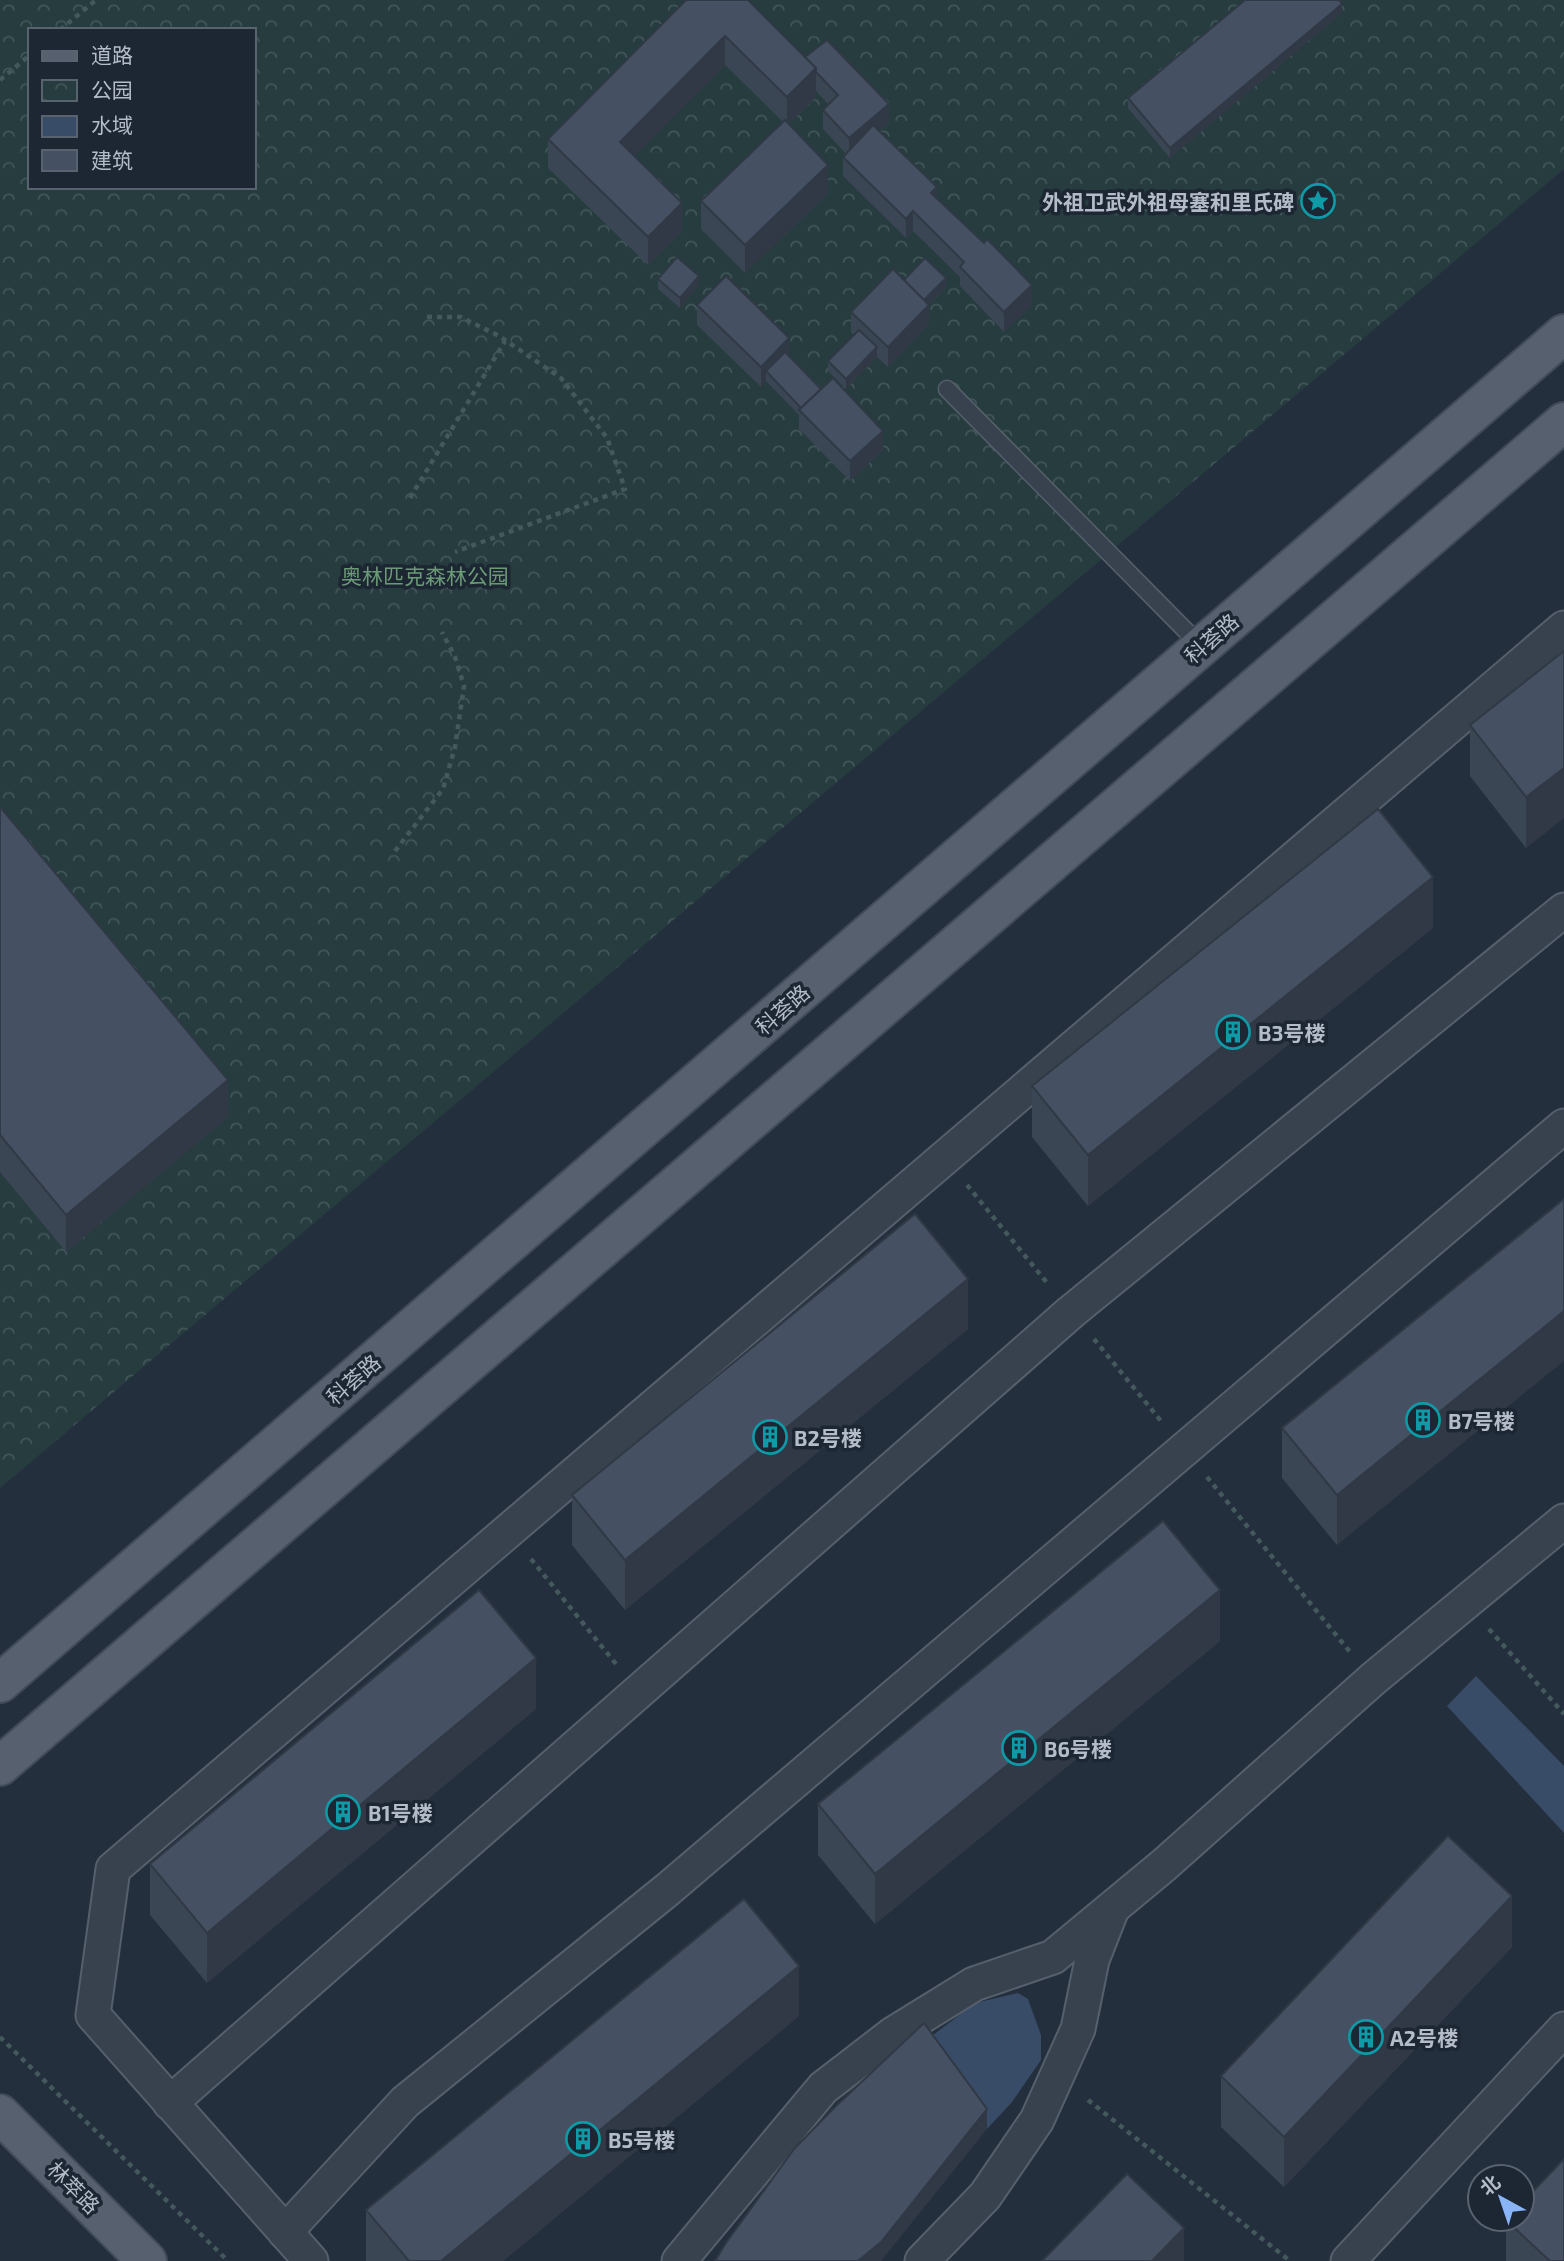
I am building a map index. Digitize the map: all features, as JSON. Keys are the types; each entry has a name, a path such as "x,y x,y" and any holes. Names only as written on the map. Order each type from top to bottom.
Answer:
{"main road":[{"name":"科荟路","path":"0,1684 1564,334"},
{"path":"0,1766 1564,422"},
{"name":"林萃路","path":"0,2114 147,2261"}],"street":[{"path":"310,2261 93,2015 113,1869 1564,628"},
{"path":"170,2103 1071,1312 1564,910"},
{"path":"285,2232 405,2102 678,1881 1564,1126"},
{"path":"679,2261 823,2088 892,2034 974,1984 1053,1956 1164,1865 1373,1679 1564,1521"},
{"path":"922,2261 985,2196 1037,2120 1078,2029 1092,1960 1112,1907"},
{"path":"1348,2261 1564,2029"}],"lane":[{"path":"947,389 1202,647"}],"path":[{"path":"62,28 96,0"},
{"path":"0,80 28,57"},
{"path":"428,317 461,317 505,341 561,378 607,438 625,489 454,552"},
{"path":"410,498 505,341"},
{"path":"395,851 443,789 455,747 464,686 455,657 442,632"},
{"path":"508,1531 638,1692"},
{"path":"1465,1602 1564,1714"},
{"path":"0,2037 228,2261"},
{"path":"1057,2075 1290,2261"}],"green space":[{"name":"奥林匹克森林公园","path":"0,0 1564,0 1564,169 0,1488"}],"water":[{"path":"1476,1676 1564,1766 1564,1833 1447,1706"},
{"path":"1018,1993 1028,1999 1041,2035 1041,2060 1012,2102 987,2129 924,2042 975,2003"}],"building":[{"path":"686,0 748,0 816,68 787,97 725,36 620,142 682,203 648,237 548,139"},
{"path":"1245,0 1339,0 1342,4 1170,148 1128,98"},
{"path":"827,40 889,104 849,138 823,110 838,95 805,57"},
{"path":"785,120 828,165 745,245 701,201"},
{"path":"873,125 937,187 931,193 984,243 987,239 1032,285 1004,312 960,267 964,262 913,211 906,219 843,157"},
{"path":"677,257 699,276 680,298 658,279"},
{"path":"925,258 946,278 924,300 904,280"},
{"path":"893,269 929,305 888,347 851,312"},
{"path":"726,276 789,338 761,367 697,305"},
{"path":"859,330 877,347 846,379 828,361"},
{"path":"785,352 821,389 801,408 766,371"},
{"path":"833,378 883,431 850,461 799,410"},
{"path":"1564,651 1564,768 1526,797 1470,725"},
{"path":"0,807 228,1080 66,1215 0,1135"},
{"path":"1378,809 1433,877 1088,1155 1032,1086"},
{"path":"1564,1199 1564,1311 1337,1495 1282,1428"},
{"path":"915,1214 968,1279 625,1560 572,1495"},
{"path":"1163,1521 1220,1590 875,1874 818,1804"},
{"path":"479,1590 536,1658 207,1933 150,1864"},
{"path":"1448,1836 1512,1896 1284,2137 1221,2076"},
{"path":"744,1899 799,1966 441,2261 409,2261 366,2210"},
{"path":"924,2023 987,2109 881,2242 858,2261 715,2261 794,2149"},
{"path":"1564,2159 1564,2261 1550,2261 1520,2233 1536,2233 1536,2188"},
{"path":"1127,2174 1184,2228 1152,2261 1042,2261"}],"place":[{"name":"外祖卫武外祖母塞和里氏碑","path":"1318,201"},
{"name":"B3号楼","path":"1233,1032"},
{"name":"B7号楼","path":"1423,1420"},
{"name":"B2号楼","path":"770,1437"},
{"name":"B6号楼","path":"1019,1748"},
{"name":"B1号楼","path":"343,1812"},
{"name":"A2号楼","path":"1366,2037"},
{"name":"B5号楼","path":"583,2139"}]}
